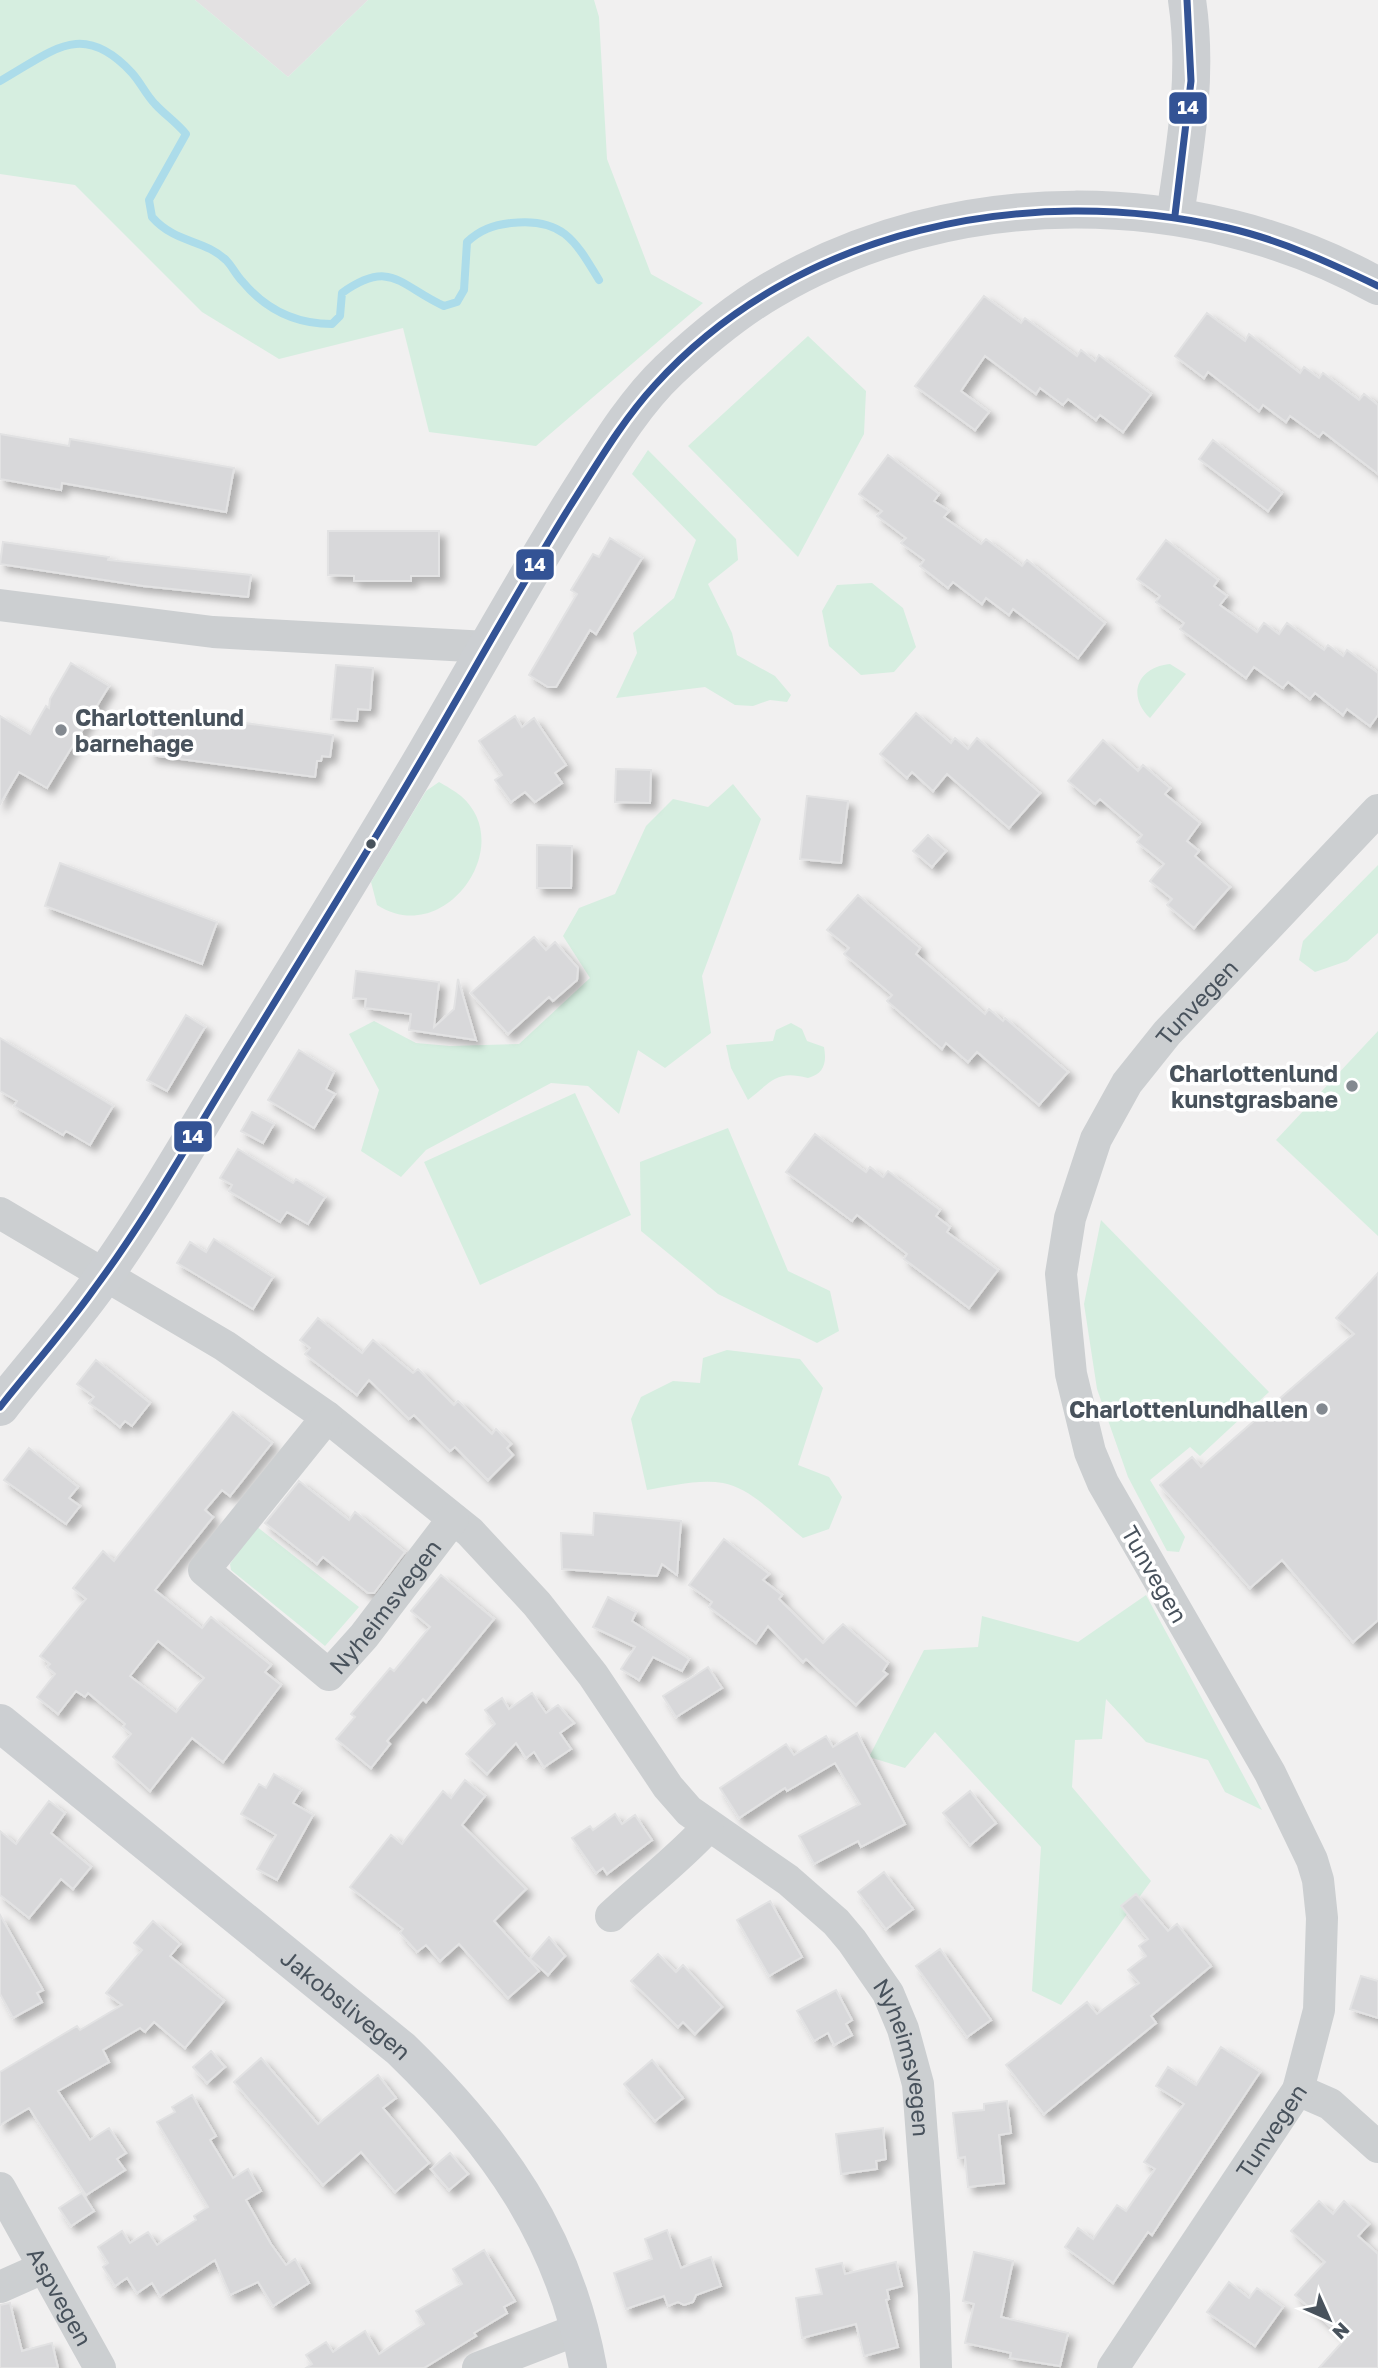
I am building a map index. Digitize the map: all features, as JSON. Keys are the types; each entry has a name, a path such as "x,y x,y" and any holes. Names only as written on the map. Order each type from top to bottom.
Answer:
{"street":[{"path":"1174,215 1193,81 1192,36 1187,0"},
{"path":"0,1407 106,1274 341,895 596,467 663,376 730,317 772,289 850,253 920,229 990,217 1072,209 1174,215 1274,240 1378,285"},
{"path":"0,605 213,632 488,647"},
{"name":"Tunvegen","path":"1113,2368 1298,2090 1319,2010 1322,1918 1318,1880 1270,1773 1103,1483 1090,1452 1071,1374 1061,1274 1070,1218 1086,1165 1105,1120 1127,1083 1167,1033 1378,810"},
{"name":"Nyheimsvegen","path":"0,1213 225,1346 327,1417 470,1532 537,1604 593,1675 668,1787 708,1827 788,1881 836,1922 888,1993 903,2029 918,2084 926,2166 936,2368"},
{"name":"Nyheimsvegen","path":"327,1417 204,1570 329,1675 364,1636 453,1519"},
{"name":"Jakobslivegen","path":"0,1723 287,1954 427,2074 495,2153 537,2217 560,2266 588,2368"},
{"path":"611,1916 666,1865 688,1849 708,1827"},
{"path":"1298,2090 1330,2104 1378,2147"},
{"name":"Aspvegen","path":"0,2188 100,2368"},
{"path":"0,2287 43,2268"},
{"path":"478,2368 579,2329"}],"shaded area":[{"path":"195,0 368,0 288,77"}],"green space":[{"path":"0,0 195,0 288,77 368,0 594,0 599,17 607,159 651,274 703,303 536,446 429,432 403,328 279,359 202,312 75,185 0,174"},
{"path":"808,336 866,391 864,434 798,557 688,446"},
{"path":"648,450 736,539 738,560 708,584 732,633 737,655 775,676 791,695 787,702 770,700 753,706 735,705 705,687 616,698 637,653 633,633 674,598 696,540 632,474"},
{"path":"872,583 903,608 916,647 894,672 861,675 829,646 822,611 837,585"},
{"path":"1170,664 1186,674 1150,718 1138,700 1139,684 1150,670"},
{"path":"439,782 461,796 477,817 481,840 477,864 466,885 448,903 427,913 402,915 377,905 371,882 426,791"},
{"path":"733,784 761,819 702,976 711,1033 665,1068 638,1050 619,1114 588,1086 551,1083 426,1150 401,1177 361,1151 379,1090 349,1034 374,1021 416,1043 450,1046 519,1044 590,978 563,936 579,908 615,894 646,826 673,799 708,807"},
{"path":"1378,865 1378,933 1347,961 1315,972 1299,960 1303,941"},
{"path":"791,1023 802,1029 807,1041 824,1047 825,1058 821,1071 808,1078 789,1075 776,1078 748,1100 731,1068 726,1045 773,1041 776,1030"},
{"name":"Charlottenlund kunstgrasbane","path":"1378,1031 1378,1236 1276,1140"},
{"path":"575,1093 631,1215 480,1285 424,1162"},
{"path":"728,1128 788,1271 830,1291 839,1331 817,1343 718,1294 641,1231 640,1162"},
{"path":"1101,1220 1269,1392 1200,1456 1190,1447 1150,1480 1185,1537 1179,1552 1167,1551 1128,1477 1097,1389 1084,1304"},
{"path":"727,1350 800,1359 823,1388 798,1465 829,1477 842,1497 829,1529 803,1538 745,1491 723,1483 695,1482 647,1490 631,1419 641,1397 673,1381 700,1383 703,1358"},
{"path":"256,1526 359,1607 325,1646 231,1570 230,1564"},
{"path":"1146,1595 1262,1810 1225,1792 1208,1760 1146,1742 1106,1699 1102,1739 1075,1740 1072,1787 1151,1881 1061,2005 1032,1991 1041,1847 935,1732 905,1768 869,1757 924,1650 978,1647 982,1616 1078,1642"}],"building":[{"path":"984,296 1021,323 1025,318 1077,356 1081,350 1095,361 1099,355 1151,394 1123,432 1100,415 1096,420 1068,399 1063,405 1040,388 1036,394 985,356 961,391 989,412 975,430 915,386"},
{"path":"1207,313 1245,341 1249,334 1300,373 1304,367 1319,378 1323,373 1359,400 1364,394 1378,405 1378,474 1323,432 1319,437 1290,416 1286,422 1263,405 1259,411 1208,372 1204,378 1175,356"},
{"path":"0,434 69,446 70,439 234,468 226,512 62,483 61,490 0,479"},
{"path":"1213,440 1282,493 1268,511 1199,459"},
{"path":"888,455 939,494 934,501 949,511 944,517 981,544 986,539 1022,566 1027,560 1105,623 1078,658 1013,609 1009,615 986,598 982,604 953,582 948,588 920,566 924,560 901,543 906,538 877,516 882,511 859,494"},
{"path":"328,531 439,531 439,576 411,576 411,581 354,581 354,576 328,575"},
{"path":"610,538 642,558 596,634 590,630 556,687 548,687 529,675 577,594 571,590 593,554 599,557"},
{"path":"1166,540 1218,580 1214,586 1227,596 1220,605 1257,632 1264,623 1279,634 1287,623 1324,650 1328,645 1343,656 1347,650 1378,673 1378,715 1370,726 1347,709 1343,715 1315,693 1310,699 1288,682 1283,688 1254,667 1246,678 1180,629 1184,623 1156,602 1160,596 1137,579"},
{"path":"3,542 109,557 108,560 251,575 248,597 143,586 0,564"},
{"path":"71,663 109,686 47,788 19,772 0,804 0,716 30,734 46,706 49,708 50,699"},
{"path":"336,665 373,668 370,710 358,709 357,721 331,719"},
{"path":"156,711 333,735 330,757 322,756 321,761 317,761 315,777 150,755"},
{"path":"916,713 951,743 955,738 968,749 977,738 1040,793 1009,828 947,774 933,791 912,772 907,778 880,754"},
{"path":"515,716 522,727 534,718 566,765 555,773 562,783 535,802 525,792 511,802 495,780 502,775 479,741"},
{"path":"1103,740 1138,771 1143,765 1170,788 1165,794 1200,823 1187,841 1199,851 1195,856 1230,887 1194,928 1167,905 1172,899 1150,881 1164,864 1137,842 1142,835 1100,799 1095,804 1068,781"},
{"path":"616,769 651,770 650,803 615,802"},
{"path":"807,796 848,801 841,863 800,859"},
{"path":"928,835 946,851 932,867 913,851"},
{"path":"537,845 572,846 571,888 537,888"},
{"path":"60,863 217,922 202,964 45,906"},
{"path":"858,895 920,948 916,954 985,1014 989,1009 1003,1021 1005,1018 1068,1072 1039,1105 977,1052 968,1062 946,1043 942,1049 887,1001 892,995 844,954 849,948 827,930"},
{"path":"534,937 546,950 555,942 578,968 577,980 553,1001 549,997 508,1034 471,993"},
{"path":"356,971 439,982 434,1027 454,1009 458,979 476,1040 409,1030 411,1014 365,1008 366,999 353,998"},
{"path":"186,1015 205,1027 167,1091 147,1080"},
{"path":"0,1038 113,1106 90,1145 66,1131 63,1135 14,1106 17,1101 0,1091"},
{"path":"299,1050 334,1072 326,1089 335,1094 314,1128 268,1100"},
{"path":"252,1112 274,1124 263,1143 241,1131"},
{"path":"815,1134 866,1172 870,1167 883,1177 888,1171 940,1210 936,1216 950,1227 947,1232 998,1270 969,1308 904,1259 907,1254 857,1215 852,1221 786,1172"},
{"path":"238,1149 293,1183 296,1179 325,1197 308,1224 287,1212 280,1222 229,1191 232,1185 220,1178"},
{"path":"214,1239 273,1277 253,1309 177,1263 190,1242 206,1252"},
{"path":"1378,1273 1378,1620 1353,1642 1282,1560 1250,1588 1160,1485 1192,1457 1201,1467 1354,1334 1336,1318"},
{"path":"318,1318 362,1353 373,1340 413,1373 418,1369 454,1405 458,1401 492,1434 496,1429 511,1444 507,1448 513,1455 488,1480 455,1447 450,1451 414,1415 409,1419 369,1380 357,1395 305,1354 310,1348 300,1340"},
{"path":"96,1360 150,1403 132,1426 125,1421 120,1427 89,1403 94,1397 77,1384"},
{"path":"233,1412 272,1443 230,1496 222,1490 205,1510 213,1517 155,1590 202,1628 211,1617 271,1665 265,1672 281,1685 223,1762 192,1738 150,1791 113,1757 131,1734 123,1727 125,1724 88,1693 85,1697 76,1691 58,1714 37,1697 55,1674 47,1667 50,1664 40,1656 86,1599 73,1588 103,1551 114,1561","holes":["158,1641 204,1678 176,1712 130,1676"]},
{"path":"29,1448 78,1487 69,1498 80,1506 66,1524 4,1480"},
{"path":"299,1481 349,1520 355,1512 405,1552 374,1593 368,1593 323,1557 317,1564 265,1523"},
{"path":"594,1513 681,1521 677,1575 662,1564 657,1576 562,1569 561,1533 593,1535"},
{"path":"724,1539 769,1574 763,1580 782,1595 779,1599 823,1643 843,1624 888,1663 883,1671 887,1674 856,1705 806,1659 803,1662 768,1626 756,1643 709,1607 712,1602 689,1585"},
{"path":"441,1575 494,1619 426,1702 423,1699 387,1741 390,1744 371,1768 336,1739 355,1717 351,1714 390,1668 394,1671 430,1627 411,1611"},
{"path":"608,1597 636,1612 632,1621 689,1659 682,1671 653,1657 639,1680 621,1669 635,1647 593,1627"},
{"path":"708,1667 722,1688 676,1717 663,1696"},
{"path":"532,1693 546,1713 558,1705 574,1723 560,1733 571,1749 544,1767 534,1752 526,1758 516,1743 487,1774 466,1754 495,1724 485,1710 502,1698 509,1709"},
{"path":"857,1733 905,1824 861,1847 858,1841 814,1864 799,1836 860,1804 835,1763 787,1791 785,1788 739,1818 720,1788 786,1744 794,1755 826,1736 833,1747"},
{"path":"274,1774 301,1790 293,1803 313,1815 277,1880 257,1869 276,1835 241,1814 259,1784 266,1788"},
{"path":"465,1780 485,1796 462,1825 526,1889 494,1921 539,1971 508,1998 459,1944 440,1961 426,1945 417,1952 400,1933 403,1929 350,1887 391,1835 402,1844 443,1791 451,1798"},
{"path":"970,1791 996,1823 970,1845 943,1813"},
{"path":"49,1801 65,1813 51,1833 91,1867 73,1889 61,1879 29,1918 0,1895 0,1831 16,1844"},
{"path":"615,1814 622,1824 635,1815 652,1840 607,1874 603,1868 596,1873 572,1838 590,1826 593,1830"},
{"path":"884,1872 913,1909 886,1929 858,1892"},
{"path":"1136,1894 1168,1931 1177,1924 1211,1966 1151,2016 1156,2023 1044,2114 1006,2065 1087,2002 1097,2014 1139,1983 1128,1970 1146,1956 1139,1946 1148,1939 1121,1906"},
{"path":"770,1901 802,1957 769,1976 737,1920"},
{"path":"0,1915 43,1990 37,1993 42,2002 13,2018 0,1994"},
{"path":"153,1921 180,1944 170,1956 224,2001 185,2048 154,2022 145,2032 140,2028 103,2050 109,2062 58,2091 90,2140 109,2128 126,2153 117,2159 125,2170 86,2195 29,2108 0,2125 0,2072 77,2026 80,2030 122,2005 106,1993 142,1950 134,1943"},
{"path":"549,1937 565,1956 548,1975 530,1959"},
{"path":"940,1949 991,2020 967,2037 916,1966"},
{"path":"658,1954 676,1972 683,1965 722,2007 695,2034 683,2022 678,2027 631,1981"},
{"path":"1361,1976 1378,1981 1378,2018 1350,2009"},
{"path":"836,1990 852,2020 846,2024 852,2035 834,2045 828,2033 814,2041 797,2011"},
{"path":"1221,2047 1260,2072 1152,2235 1148,2232 1113,2283 1065,2247 1078,2228 1093,2239 1117,2205 1126,2211 1155,2169 1144,2162 1184,2104 1156,2086 1168,2067 1196,2085"},
{"path":"211,2051 225,2067 207,2083 193,2067"},
{"path":"261,2058 318,2124 378,2075 396,2098 383,2108 429,2163 395,2192 361,2152 323,2185 234,2082"},
{"path":"652,2060 683,2098 655,2121 624,2084"},
{"path":"192,2095 216,2136 210,2140 233,2178 248,2169 261,2191 246,2200 271,2244 286,2265 295,2259 309,2283 273,2306 258,2282 230,2295 215,2260 160,2296 152,2283 137,2293 127,2278 115,2286 103,2267 108,2263 98,2247 122,2231 130,2243 148,2232 157,2245 196,2220 194,2216 208,2207 157,2122 175,2112 172,2107"},
{"path":"1007,2101 1011,2133 999,2135 1004,2183 968,2187 965,2157 958,2158 953,2113 984,2110 984,2104"},
{"path":"883,2128 886,2159 876,2161 877,2169 841,2174 836,2134"},
{"path":"450,2153 468,2174 449,2190 431,2169"},
{"path":"82,2193 94,2211 71,2226 59,2208"},
{"path":"1319,2201 1333,2214 1344,2201 1369,2224 1358,2236 1378,2254 1378,2368 1319,2368 1345,2339 1295,2295 1325,2262 1291,2231"},
{"path":"667,2230 681,2268 711,2257 721,2286 696,2295 693,2302 684,2305 678,2302 668,2306 664,2296 626,2309 614,2273 652,2259 645,2239"},
{"path":"484,2250 515,2301 504,2307 507,2313 474,2333 476,2336 424,2368 306,2368 312,2364 306,2355 326,2342 333,2352 365,2331 379,2354 424,2324 416,2311 462,2284 453,2269"},
{"path":"974,2252 1013,2261 1001,2317 1068,2333 1060,2366 1010,2358 1011,2353 965,2343 974,2304 963,2301"},
{"path":"896,2262 902,2286 887,2290 889,2299 886,2300 898,2347 864,2356 856,2324 802,2338 796,2298 822,2294 816,2269 842,2263 845,2274"},
{"path":"1229,2282 1249,2298 1257,2288 1283,2307 1255,2346 1207,2312"},
{"path":"10,2303 22,2351 52,2343 58,2368 0,2368 0,2305"}],"waterway":[{"path":"0,81 52,51 67,46 82,44 98,47 114,57 132,73 155,104 186,134 149,200 152,217 180,237 217,253 261,300 294,318 332,324 340,316 342,293 372,277 395,279 444,306 457,302 464,290 467,242 487,229 511,223 543,224 565,234 582,253 599,280"}],"transit line":[{"name":"14","path":"1175,215 1191,81 1187,0"},
{"name":"14","path":"0,1407 83,1304 147,1211 418,766 569,508 609,445 655,385 712,331 776,288 846,254 920,230 996,216 1074,211 1152,215 1228,228 1286,246 1378,286"}],"place":[{"name":"Charlottenlund barnehage","path":"61,730"},
{"name":"Charlottenlund kunstgrasbane","path":"1352,1086"},
{"name":"Charlottenlundhallen","path":"1322,1409"}]}
